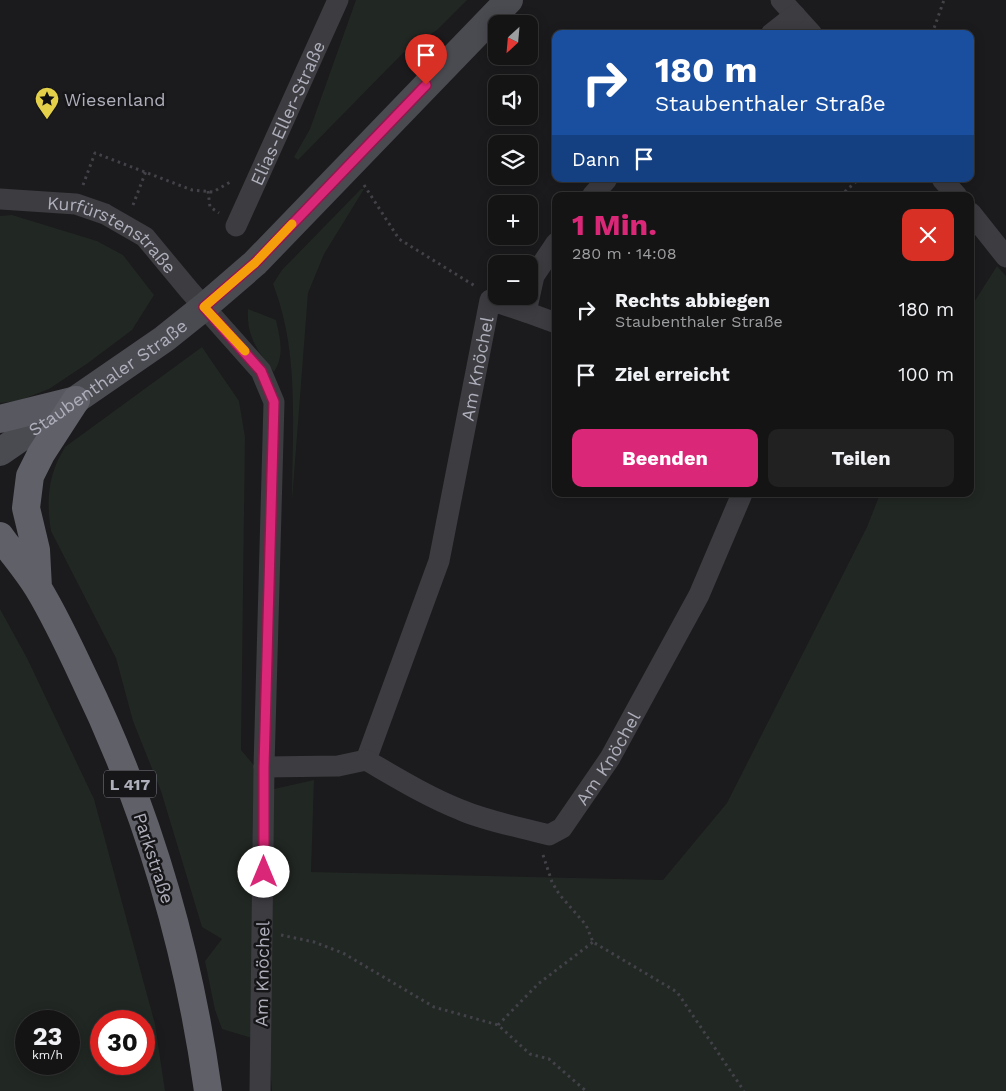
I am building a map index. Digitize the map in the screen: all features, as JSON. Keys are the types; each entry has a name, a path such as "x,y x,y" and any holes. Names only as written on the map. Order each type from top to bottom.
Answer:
{"highway":[{"path":"38,588 36,550 26,508 30,476 41,454 76,400"},
{"name":"Parkstraße","path":"0,536 38,588 72,652 109,731 149,838 179,942 196,1019 208,1091"}],"main road":[{"name":"Staubenthaler Straße","path":"0,452 157,344 255,263 509,0"},
{"path":"0,419 76,400"}],"street":[{"name":"Elias-Eller-Straße","path":"236,226 338,0"},
{"path":"774,30 788,8 808,30"},
{"path":"595,192 604,182"},
{"path":"945,182 953,192"},
{"name":"Kurfürstenstraße","path":"0,199 76,204 105,214 145,237 204,307"},
{"path":"974,215 998,231 1006,257"},
{"path":"526,312 534,276 552,249"},
{"name":"Am Knöchel","path":"489,305 439,561 366,760 409,786 461,810 502,825 549,835 562,828 610,758 665,660 699,595 741,497"},
{"name":"Am Knöchel","path":"505,305 552,322"},
{"name":"Am Knöchel","path":"204,307 261,371 274,402 264,767 260,1091"},
{"path":"264,767 338,766 366,760"}],"path":[{"path":"933,30 944,0"},
{"path":"76,204 96,153 192,190 213,192 245,174 258,177"},
{"path":"350,163 399,239 469,281 488,298"},
{"path":"126,226 146,171"},
{"path":"844,192 856,182"},
{"path":"541,851 552,882 559,894 586,925 592,942 676,992 744,1091"},
{"path":"286,936 314,942 343,953 434,1007 498,1025 530,1054 550,1059 586,1091"},
{"path":"498,1025 538,984 592,942"}],"shaded area":[{"path":"356,0 467,0 437,30 403,53 298,160 294,157 310,129"},
{"path":"361,189 364,189 324,254 308,293 292,501 293,391 291,364 282,310 273,284 282,270"},
{"path":"12,215 97,241 123,255 154,295 132,330 88,363 49,389 18,401 0,403 0,216"},
{"path":"997,266 1006,276 1006,1091 272,1091 268,1043 222,1029 215,1010 205,961 222,939 202,927 161,791 133,721 116,658 51,531 50,487 55,467 65,447 202,347 239,401 245,437 241,750 274,789 314,780 311,872 663,880 727,803 867,527 879,497 974,497 974,302"},
{"path":"248,309 276,320 281,353 274,372 263,358 251,336"},
{"path":"0,609 27,658 94,799 151,1010 90,1010 90,1075 155,1075 155,1024 165,1091 0,1091"}],"slow traffic":[{"path":"245,351 204,307 255,263 292,224"}],"place":[{"name":"Wiesenland","path":"47,120"}],"route":[{"path":"264,872 264,767 274,402 261,371 204,307 255,263 426,85"}]}
